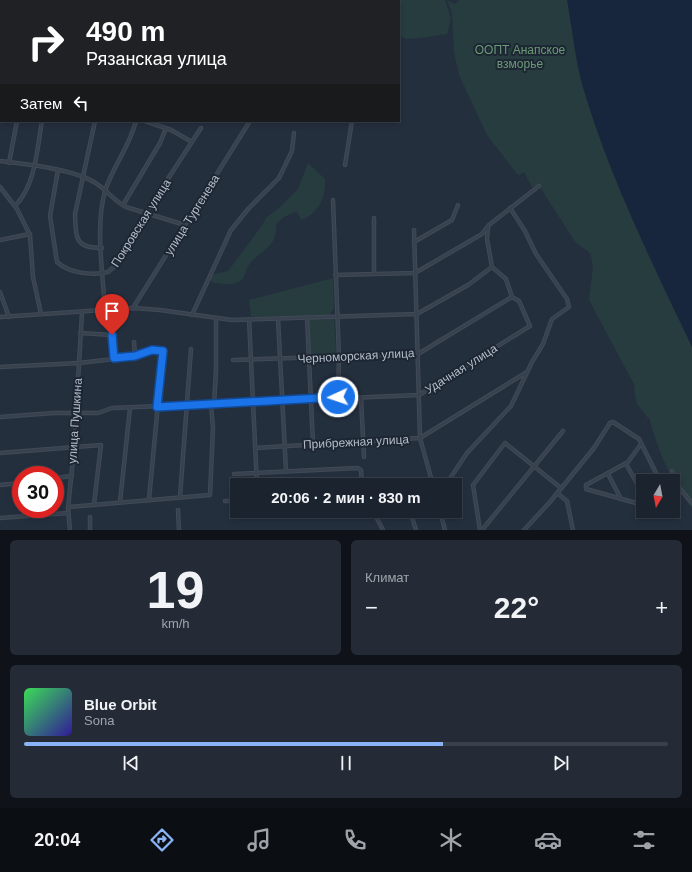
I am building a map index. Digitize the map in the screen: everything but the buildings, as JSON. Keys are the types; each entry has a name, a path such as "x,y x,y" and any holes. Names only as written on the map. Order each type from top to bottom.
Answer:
{"street":[{"path":"9,163 17,122"},
{"path":"15,206 26,192 42,122"},
{"path":"95,122 75,214 78,240 82,246 87,248 102,248"},
{"path":"105,311 100,216 106,190 128,145 136,122"},
{"path":"148,122 184,136 192,142"},
{"name":"улица Тургенева","path":"133,308 249,122"},
{"path":"345,165 352,122"},
{"path":"123,205 160,143 166,128"},
{"name":"Покровская улица","path":"58,170 50,216 57,262 63,267 72,271 103,273 112,270 117,264 145,214 201,128"},
{"path":"192,315 231,230 249,208 279,178 292,151 294,133"},
{"path":"0,161 58,170 84,177 106,190 123,205 145,214 185,225"},
{"path":"335,276 415,273 482,234 510,208 539,186"},
{"path":"0,187 15,206 30,234 33,277 41,314"},
{"path":"333,200 339,357 338,397"},
{"path":"414,242 452,220 458,205"},
{"path":"450,478 467,453 511,406 532,362 543,344 552,319 569,307 562,293 536,254 525,231 510,208"},
{"path":"374,218 374,274"},
{"path":"488,228 487,239 492,266 506,279 512,297"},
{"path":"414,230 420,438 431,478"},
{"path":"0,240 30,234"},
{"path":"0,317 82,313 133,308 160,310 232,320 417,314 468,285 492,266"},
{"path":"0,292 9,317"},
{"name":"Удачная улица","path":"0,417 98,413 112,408 213,405 338,397 361,398 419,395 530,326 519,301 512,297"},
{"name":"Черноморская улица","path":"233,360 418,354 512,297"},
{"name":"улица Пушкина","path":"70,530 68,507 72,476 82,313"},
{"path":"307,317 310,399 314,444"},
{"path":"68,507 210,495 213,405 216,370 216,318"},
{"path":"249,319 256,478"},
{"path":"278,319 286,471"},
{"path":"80,333 112,335 114,358"},
{"path":"134,342 135,356"},
{"path":"180,497 185,406 191,349"},
{"path":"0,367 79,363 135,356 152,350 163,351 149,499"},
{"name":"Прибрежная улица","path":"255,448 420,438 529,371"},
{"path":"361,398 364,457"},
{"path":"120,502 130,408"},
{"path":"524,530 557,493 596,444 610,423 613,422 639,439 656,474"},
{"path":"481,530 563,431"},
{"path":"481,530 473,485 505,443 535,465 561,488"},
{"path":"636,503 586,489 586,485 626,464 641,444"},
{"path":"0,453 101,445 94,504"},
{"path":"626,464 636,482"},
{"path":"234,474 358,468 361,469 362,478"},
{"path":"672,471 677,485 692,504"},
{"path":"608,474 621,499"},
{"path":"64,477 72,476"},
{"path":"0,485 12,484"},
{"path":"557,493 567,501 573,530"},
{"path":"178,510 179,530"},
{"path":"0,518 68,513"},
{"path":"90,517 90,530"},
{"path":"377,518 383,530"},
{"path":"412,518 416,530"},
{"path":"442,518 445,530"}],"green space":[{"path":"400,0 445,0 451,19 447,34 416,39 401,37"},
{"name":"ООПТ Анапское взморье","path":"447,0 455,4 459,0 568,0 692,344 692,508 680,491 680,474 670,474 656,441 649,417 648,418 637,404 634,389 635,386 589,300 593,267 589,252 576,243 539,186 532,187 524,172 520,175 517,174 487,135 459,75 454,52 452,13"},
{"path":"308,163 325,179 323,198 317,209 312,214 301,220 297,212 283,218 276,225 273,241 250,264 242,280 232,284 224,284 215,283 210,280 211,275 228,271 266,218 280,207 298,189"},
{"path":"333,278 334,308 330,315 251,317 249,300"},
{"path":"334,316 336,354 310,355 308,318"}],"water":[{"path":"567,0 692,0 692,347 632,218 593,118 582,84 575,53"}],"route":[{"path":"112,335 114,358 135,356 152,350 163,351 157,407 338,397"}]}
